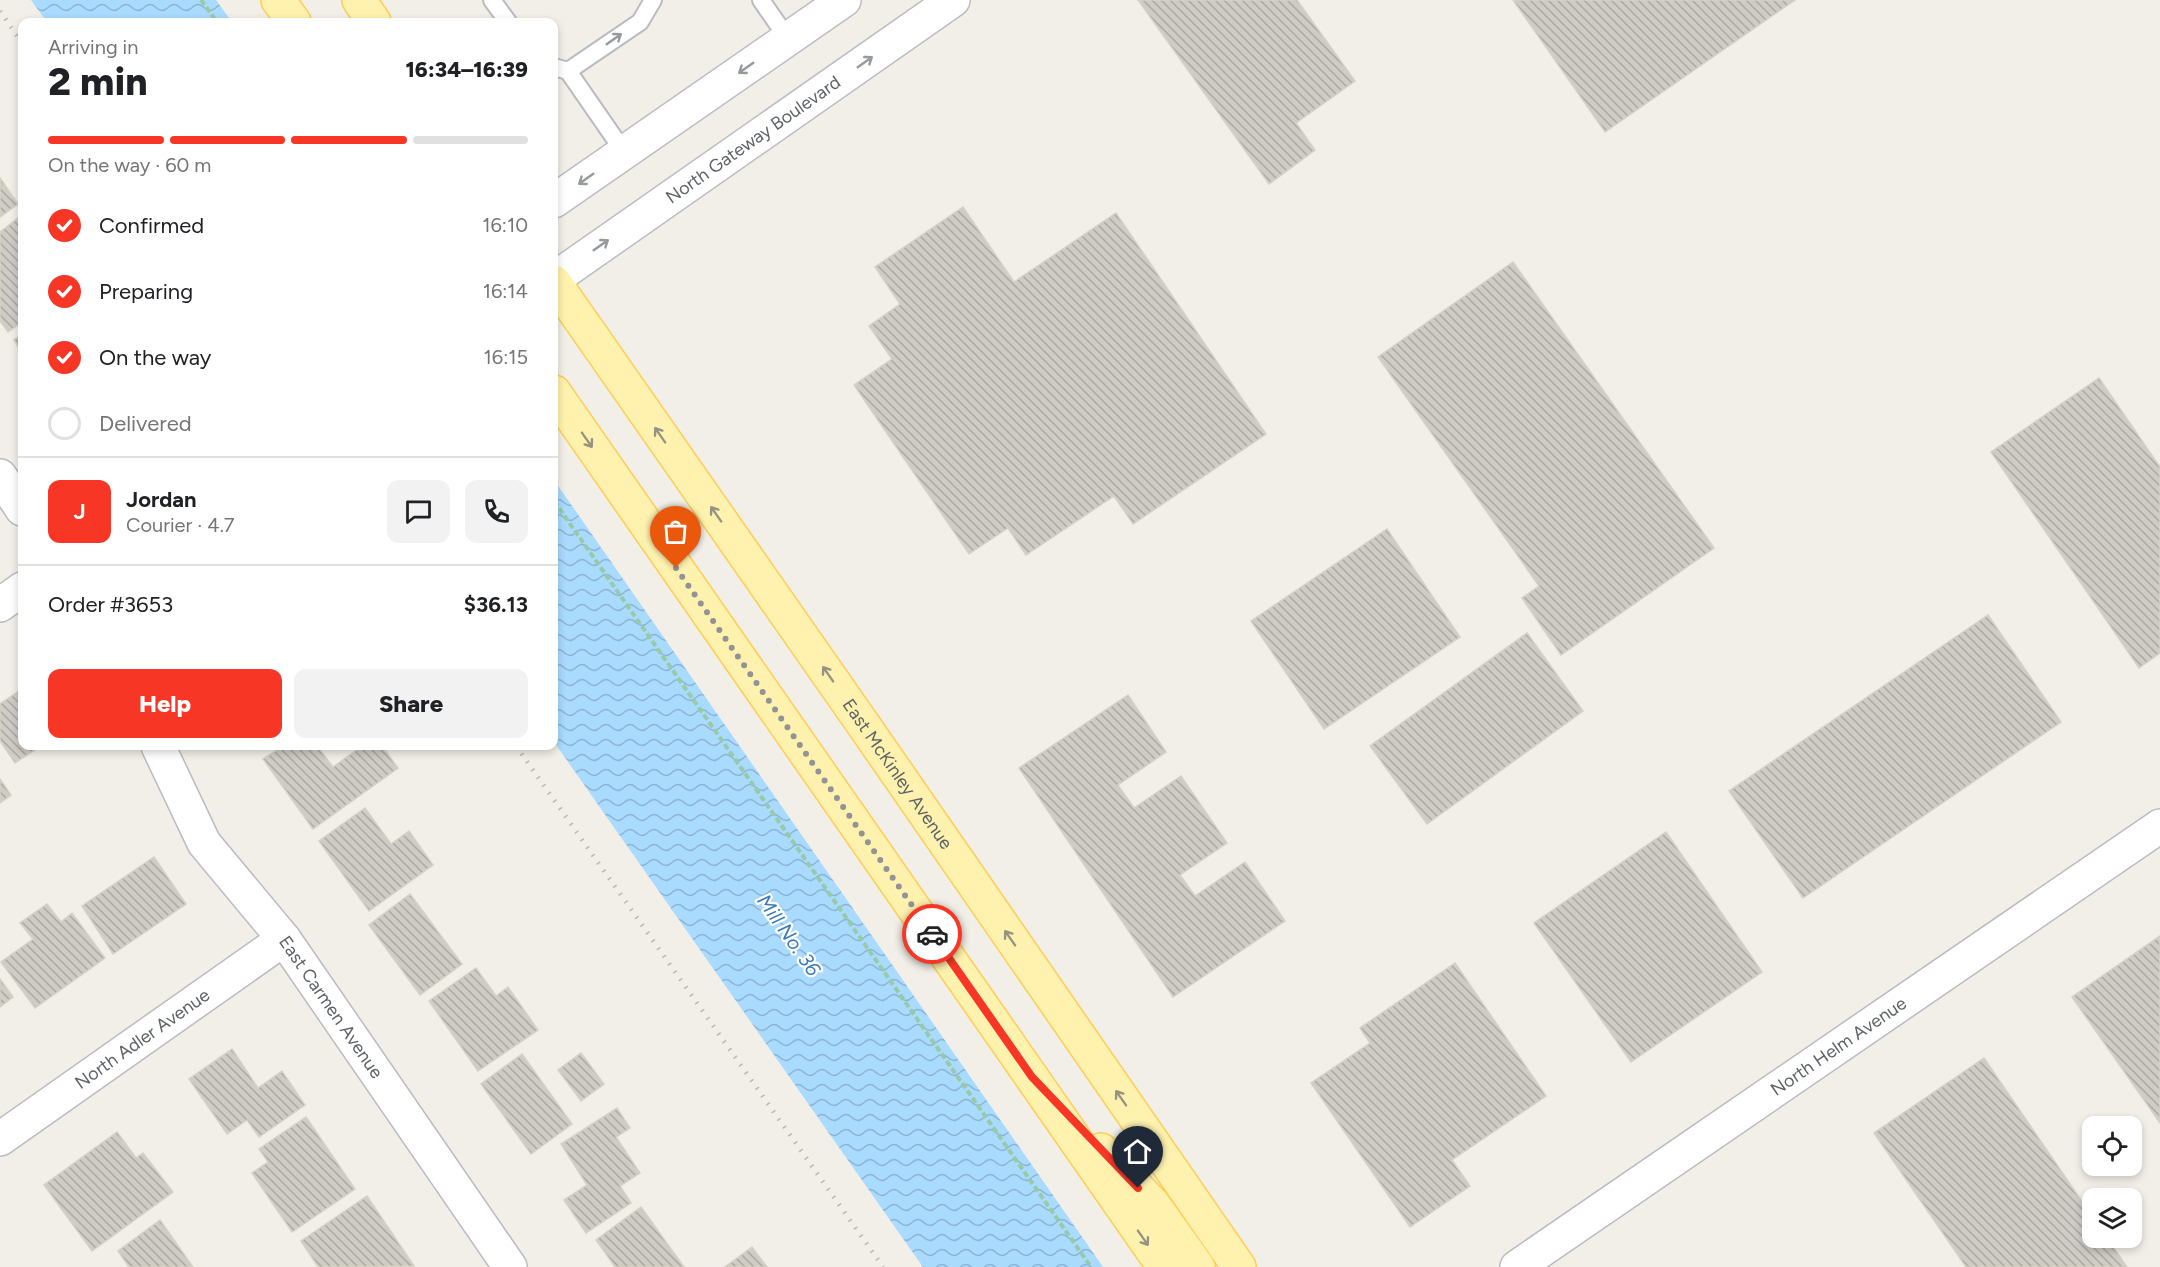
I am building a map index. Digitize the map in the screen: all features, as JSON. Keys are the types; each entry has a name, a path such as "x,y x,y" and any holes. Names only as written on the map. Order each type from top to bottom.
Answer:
{"main road":[{"path":"278,0 291,18"},
{"path":"358,0 371,18"},
{"name":"East McKinley Avenue","path":"558,286 1239,1267"},
{"path":"558,398 1164,1267"},
{"path":"1032,1077 1154,1204 1198,1267"}],"street":[{"path":"558,198 844,0"},
{"name":"North Gateway Boulevard","path":"558,277 953,0"},
{"path":"0,476 18,503"},
{"path":"0,605 18,592"},
{"name":"East Carmen Avenue","path":"160,750 204,843 284,939 510,1267"},
{"name":"North Helm Avenue","path":"1517,1267 2160,826"},
{"name":"North Adler Avenue","path":"0,1139 284,939"}],"lane":[{"path":"492,0 505,18"},
{"path":"624,152 561,69 640,22 652,0"},
{"path":"761,0 788,39"}],"path":[{"path":"201,0 214,18"},
{"path":"558,507 1091,1267"}],"water":[{"path":"31,0 216,0 229,18 44,18"},
{"name":"Mill No. 36","path":"558,486 1103,1267 923,1267 558,748"}],"building":[{"path":"1138,0 1297,0 1355,81 1296,123 1315,150 1269,184"},
{"path":"1513,0 1795,0 1605,132"},
{"path":"0,178 18,204 0,217"},
{"path":"963,207 1014,282 1116,213 1266,434 1133,524 1114,496 1026,555 1008,528 969,554 854,385 892,359 869,326 900,304 875,267"},
{"path":"18,218 18,325 8,332 0,321 0,232"},
{"path":"1513,262 1714,548 1561,655 1522,598 1539,586 1378,357"},
{"path":"2099,378 2160,467 2160,653 2139,668 1991,452"},
{"path":"1387,529 1460,637 1324,729 1251,621"},
{"path":"1988,615 2061,722 1803,898 1729,791"},
{"path":"1527,633 1583,711 1427,824 1370,746"},
{"path":"18,692 18,750 35,750 15,763 0,741 0,704"},
{"path":"1128,695 1166,752 1118,785 1134,808 1181,776 1227,843 1180,875 1195,896 1245,862 1285,921 1173,997 1019,768"},
{"path":"277,750 320,750 333,767 356,750 385,750 398,768 313,829 263,759"},
{"path":"0,779 11,795 0,803"},
{"path":"365,808 391,844 409,831 433,865 369,911 319,841"},
{"path":"1666,832 1762,972 1631,1062 1534,923"},
{"path":"154,857 186,904 113,954 82,906"},
{"path":"410,894 462,964 420,995 369,925"},
{"path":"47,904 61,922 72,913 105,958 35,1008 1,962 33,939 20,923"},
{"path":"2160,936 2160,1123 2072,997"},
{"path":"1455,963 1546,1096 1452,1160 1470,1186 1410,1227 1311,1083 1370,1043 1360,1028"},
{"path":"476,968 496,996 508,987 538,1030 478,1071 429,1001"},
{"path":"0,979 13,997 0,1007"},
{"path":"232,1049 258,1088 282,1071 305,1105 259,1137 247,1120 227,1134 189,1079"},
{"path":"581,1053 604,1084 581,1101 558,1070"},
{"path":"522,1054 572,1124 531,1154 481,1084"},
{"path":"1984,1058 2082,1201 2082,1248 2114,1248 2127,1267 1966,1267 1874,1133"},
{"path":"617,1108 630,1128 616,1137 640,1173 620,1186 631,1203 586,1233 564,1200 587,1185 561,1144"},
{"path":"306,1117 355,1189 292,1232 252,1173 268,1162 259,1149"},
{"path":"117,1132 136,1158 143,1153 173,1192 92,1251 44,1185"},
{"path":"367,1196 414,1266 318,1267 301,1241"},
{"path":"641,1207 684,1267 615,1267 596,1240"},
{"path":"160,1220 193,1267 129,1267 118,1251"},
{"path":"752,1247 767,1267 725,1267"}],"railway":[{"path":"0,11 18,37"},
{"path":"519,750 883,1267"}],"way so far":[{"path":"676,568 932,934"}],"route":[{"path":"932,934 1032,1077 1138,1188"}]}
